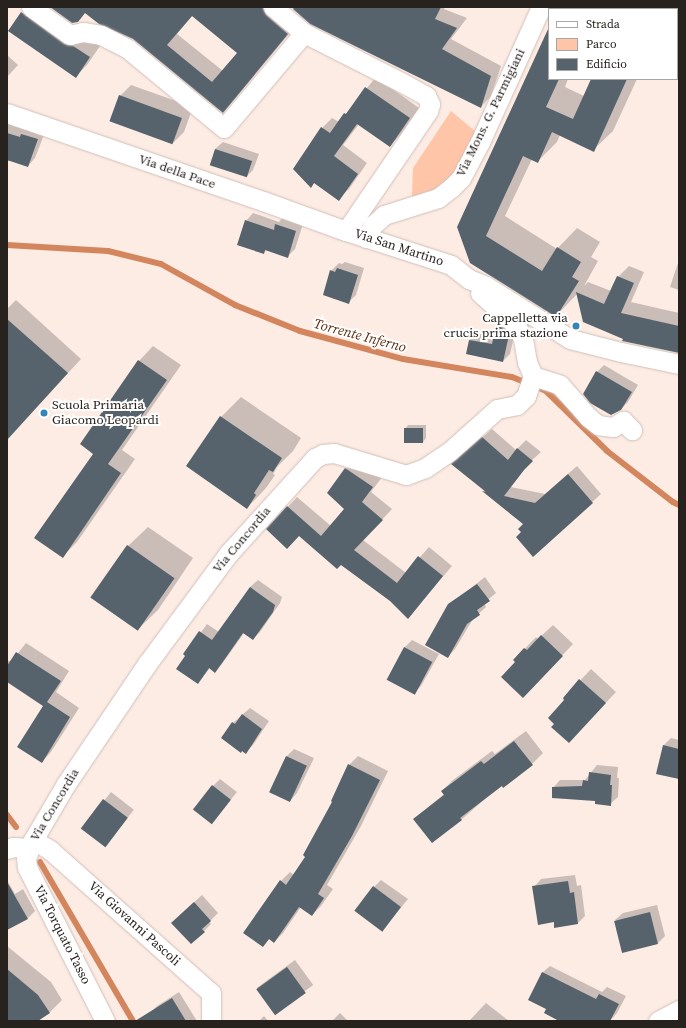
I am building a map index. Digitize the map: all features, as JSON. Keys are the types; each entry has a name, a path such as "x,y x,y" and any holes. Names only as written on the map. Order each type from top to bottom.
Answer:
{"street":[{"path":"31,7 70,35 83,32 101,35 128,49 224,128 304,33"},
{"name":"Via San Martino","path":"273,7 304,33 426,96 430,104 428,111 346,231 451,265 470,279 486,286 570,339 621,352 679,364"},
{"name":"Via Mons. G. Parmigiani","path":"366,238 373,225 384,216 438,198 461,178 482,138 541,7"},
{"name":"Via della Pace","path":"7,113 346,231"},
{"path":"470,279 481,294 516,326 523,340 530,384 560,385 588,417 598,425 613,427 623,421 632,430"},
{"name":"Via Concordia","path":"31,844 66,784 147,664 228,554 315,458 323,454 334,453 406,475 436,462 497,409 517,405 530,384"},
{"path":"7,849 31,844"},
{"name":"Via Torquato Tasso","path":"31,844 26,858 27,867 104,1021"},
{"name":"Via Giovanni Pascoli","path":"31,844 50,850 211,992 211,1021"},
{"path":"658,1021 679,1010"}],"green space":[{"path":"451,111 475,131 463,175 416,206 412,195 413,168"}],"building":[{"path":"50,7 262,7 266,15 288,34 223,113 133,39 99,24 85,13 78,22 72,23","holes":["192,16 237,53 212,82 167,45"]},
{"path":"294,7 441,7 435,19 457,28 442,49 491,76 481,108 310,24 293,9"},
{"path":"21,12 64,44 73,46 90,57 76,78 8,31"},
{"path":"548,29 548,80 559,80 546,107 573,119 591,80 627,80 594,152 552,132 538,163 523,156 486,236 542,271 557,247 581,262 572,277 579,281 556,317 470,263 457,227"},
{"path":"365,87 410,118 390,147 357,124 334,156 358,174 339,201 314,183 311,188 293,169 321,127 330,133 344,113 346,114"},
{"path":"119,95 182,118 172,144 109,121"},
{"path":"7,133 20,137 21,134 38,139 28,167 7,160"},
{"path":"215,149 252,161 247,177 210,165"},
{"path":"245,220 274,230 275,224 296,231 288,258 265,250 264,254 237,245"},
{"path":"337,268 358,275 349,304 323,295 330,270 335,272"},
{"path":"617,276 634,283 621,313 679,326 679,353 622,341 623,339 583,322 576,292 604,304"},
{"path":"7,319 68,373 7,440"},
{"path":"496,325 500,326 509,335 503,362 466,354 469,340 492,344"},
{"path":"138,360 167,380 108,464 121,473 63,558 34,538 93,454 80,444"},
{"path":"596,371 632,392 621,410 611,415 590,403 583,394"},
{"path":"220,416 282,458 273,472 269,470 254,493 256,495 247,509 186,466"},
{"path":"404,428 423,428 423,443 404,443"},
{"path":"482,437 508,460 517,448 533,461 504,496 535,503 568,474 593,503 533,557 516,537 521,532 518,529 523,524 451,464"},
{"path":"345,468 373,487 362,502 383,520 354,550 397,583 418,556 443,576 408,619 390,601 341,565 337,569 299,536 287,549 266,529 287,506 321,536 344,509 327,493"},
{"path":"127,545 175,578 138,631 90,597"},
{"path":"477,584 490,601 477,610 480,615 467,624 448,658 425,645 448,604"},
{"path":"250,587 275,605 273,612 253,640 243,633 215,673 209,668 198,684 176,669 185,656 183,654 199,631 212,640"},
{"path":"541,635 563,656 523,698 501,677 515,662 513,660 524,648 527,650"},
{"path":"404,647 432,662 415,695 387,680"},
{"path":"16,652 61,681 47,702 70,717 42,763 17,747 43,706 7,682 7,666"},
{"path":"579,679 606,703 569,743 551,727 554,724 548,718 564,700 563,698"},
{"path":"242,714 262,729 246,754 242,751 241,753 221,738 232,722 235,724"},
{"path":"514,741 533,765 503,788 502,786 460,818 462,820 432,843 413,819 444,795 441,791 481,761 484,764"},
{"path":"663,745 679,749 679,779 656,774"},
{"path":"286,756 307,766 290,802 269,792"},
{"path":"348,764 380,780 352,836 318,894 324,898 312,916 299,907 274,943 269,939 263,947 243,933 280,880 286,885 305,857 303,855 332,802 331,801"},
{"path":"589,772 611,775 611,806 595,804 595,801 552,798 552,787 582,786 583,780 588,781"},
{"path":"212,785 231,800 212,824 193,809"},
{"path":"103,799 128,818 105,847 81,829"},
{"path":"568,881 570,893 574,892 578,924 554,928 554,922 538,925 532,886"},
{"path":"7,882 28,919 7,930"},
{"path":"373,886 401,907 382,932 354,911"},
{"path":"194,902 211,921 202,929 205,932 191,944 171,923"},
{"path":"650,912 658,944 622,953 614,921"},
{"path":"287,967 306,993 275,1015 256,989"},
{"path":"7,969 38,995 50,1013 38,1021 7,1021"},
{"path":"542,972 596,999 599,994 619,1004 610,1021 559,1021 544,1013 546,1009 528,1000"},
{"path":"172,998 186,1021 135,1021"}],"waterway":[{"name":"Torrente Inferno","path":"7,245 108,251 161,264 235,305 300,331 403,359 512,377 545,390 607,451 673,502 679,505"},
{"path":"7,815 16,827"},
{"path":"40,862 133,1021"}],"place":[{"name":"Cappelletta via crucis prima stazione","path":"576,326"},
{"name":"Scuola Primaria Giacomo Leopardi","path":"44,413"}]}
